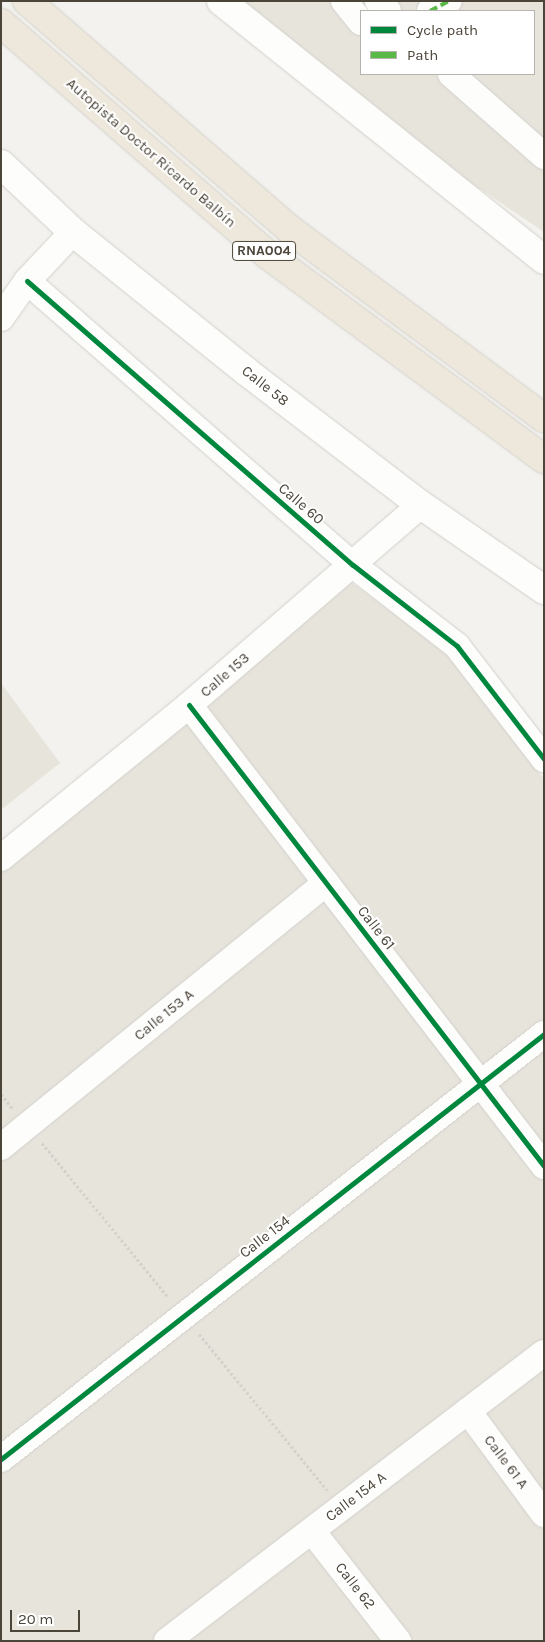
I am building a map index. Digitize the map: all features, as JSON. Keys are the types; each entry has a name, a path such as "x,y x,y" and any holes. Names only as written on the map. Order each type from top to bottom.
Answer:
{"highway":[{"name":"RNA004","path":"27,1 288,228 544,418"},
{"name":"Autopista Doctor Ricardo Balbín","path":"1,23 268,255 544,458"}],"street":[{"path":"221,1 341,102 544,260"},
{"path":"344,1 360,21"},
{"path":"378,1 387,10"},
{"path":"432,10 449,1"},
{"path":"433,75 483,105"},
{"path":"452,75 483,105 544,156"},
{"name":"Calle 58","path":"1,164 73,232 421,505 544,590"},
{"path":"1,318 27,281 73,232"},
{"path":"1,289 27,281"},
{"name":"Calle 60","path":"27,281 352,565 457,646 544,759"},
{"name":"Calle 153","path":"1,858 189,705 421,505"},
{"name":"Calle 61","path":"189,705 544,1166"},
{"name":"Calle 153 A","path":"1,1147 326,883"},
{"name":"Calle 154","path":"1,1459 544,1034"},
{"name":"Calle 154 A","path":"167,1641 544,1353"},
{"name":"Calle 61 A","path":"468,1411 544,1514"},
{"name":"Calle 62","path":"312,1531 398,1641"}],"shaded area":[{"path":"241,1 544,1 544,232 336,92"},
{"path":"351,582 445,652 544,779 544,1641 1,1641 1,869"},
{"path":"1,683 60,763 1,810"}],"marked path":[{"path":"432,10 449,1"}],"cycle path":[{"path":"27,281 353,565 457,646 544,759"},
{"path":"189,705 544,1166"},
{"path":"1,1459 544,1034"}]}
